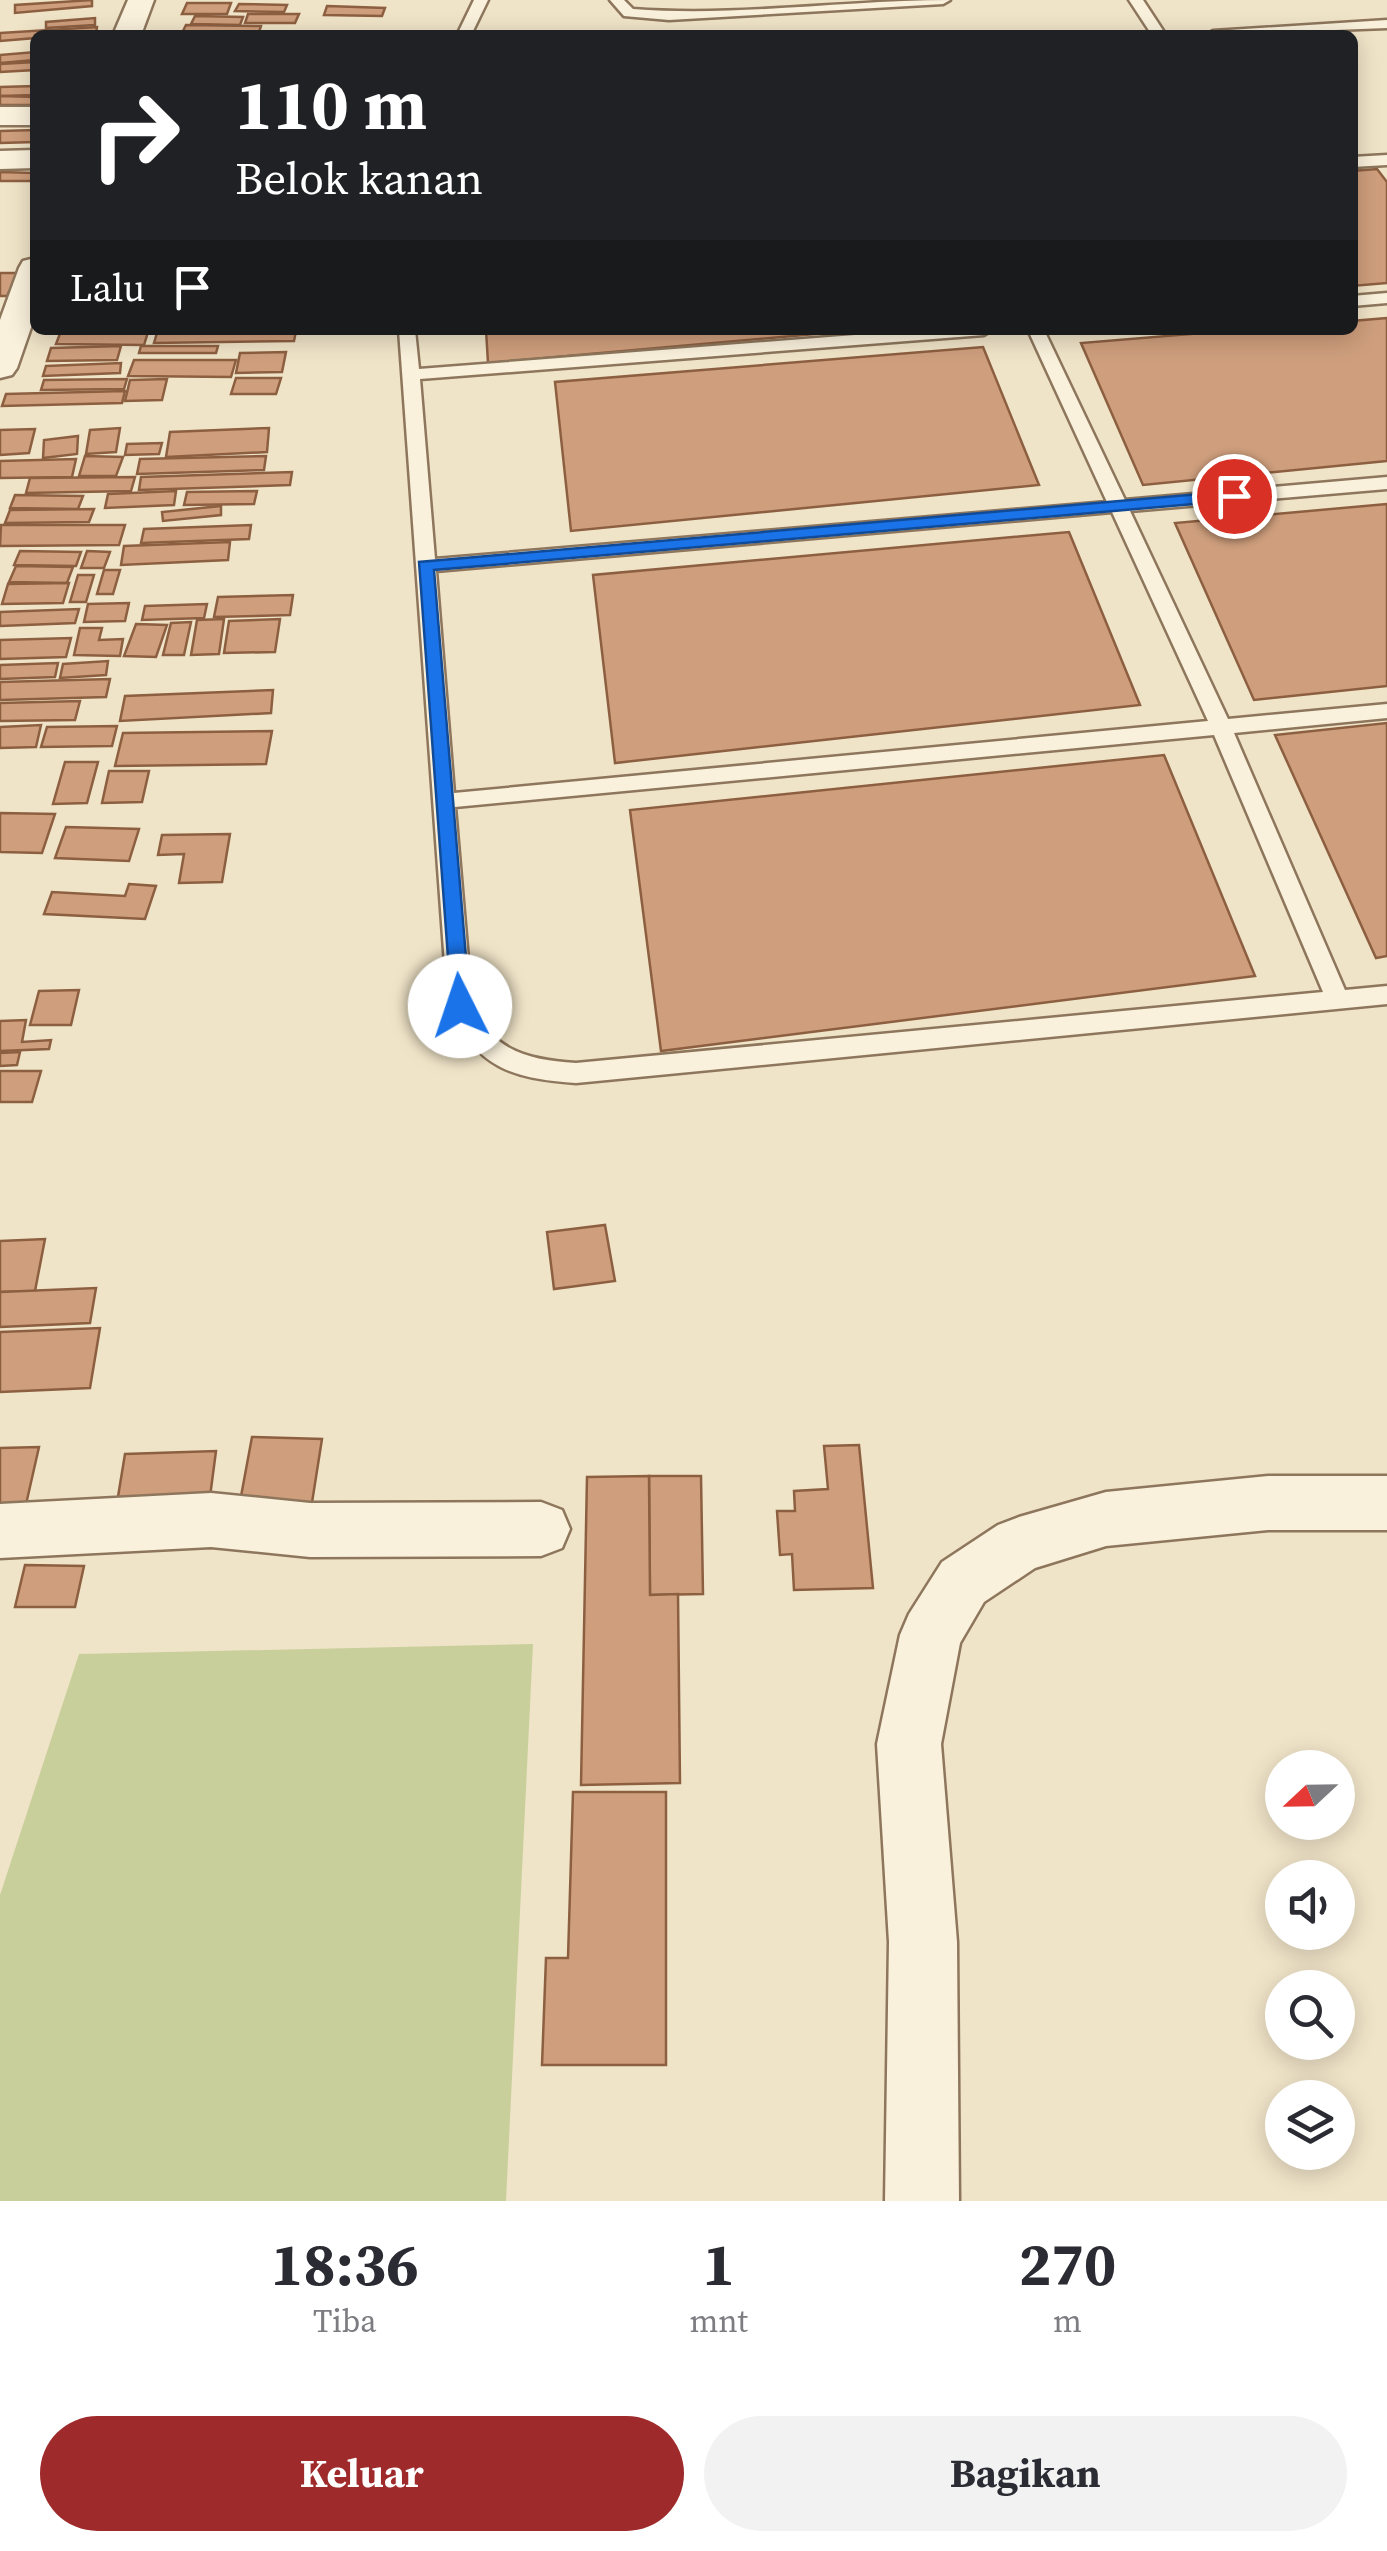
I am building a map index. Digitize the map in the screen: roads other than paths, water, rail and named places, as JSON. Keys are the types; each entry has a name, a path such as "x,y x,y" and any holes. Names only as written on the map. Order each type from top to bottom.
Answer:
{"street":[{"path":"129,30 141,0"},
{"path":"0,116 30,116"},
{"path":"0,160 30,159"},
{"path":"0,368 19,289"},
{"path":"922,2201 923,1942 909,1744 930,1635 963,1582 1019,1545 1106,1520 1268,1503 1387,1503"},
{"path":"0,1531 211,1520 310,1530 541,1529"}],"lane":[{"path":"466,30 481,0"},
{"path":"617,0 629,13 669,16 944,0"},
{"path":"1136,0 1155,30"},
{"path":"1292,30 1387,24"},
{"path":"1358,162 1387,160"},
{"path":"1358,300 1387,298"},
{"path":"407,335 460,1006 468,1027 492,1054 528,1070 576,1072 1387,995"},
{"path":"410,375 920,335"},
{"path":"1038,335 1221,727 1337,998"},
{"path":"425,566 1387,484"},
{"path":"444,800 1387,711"}]}
